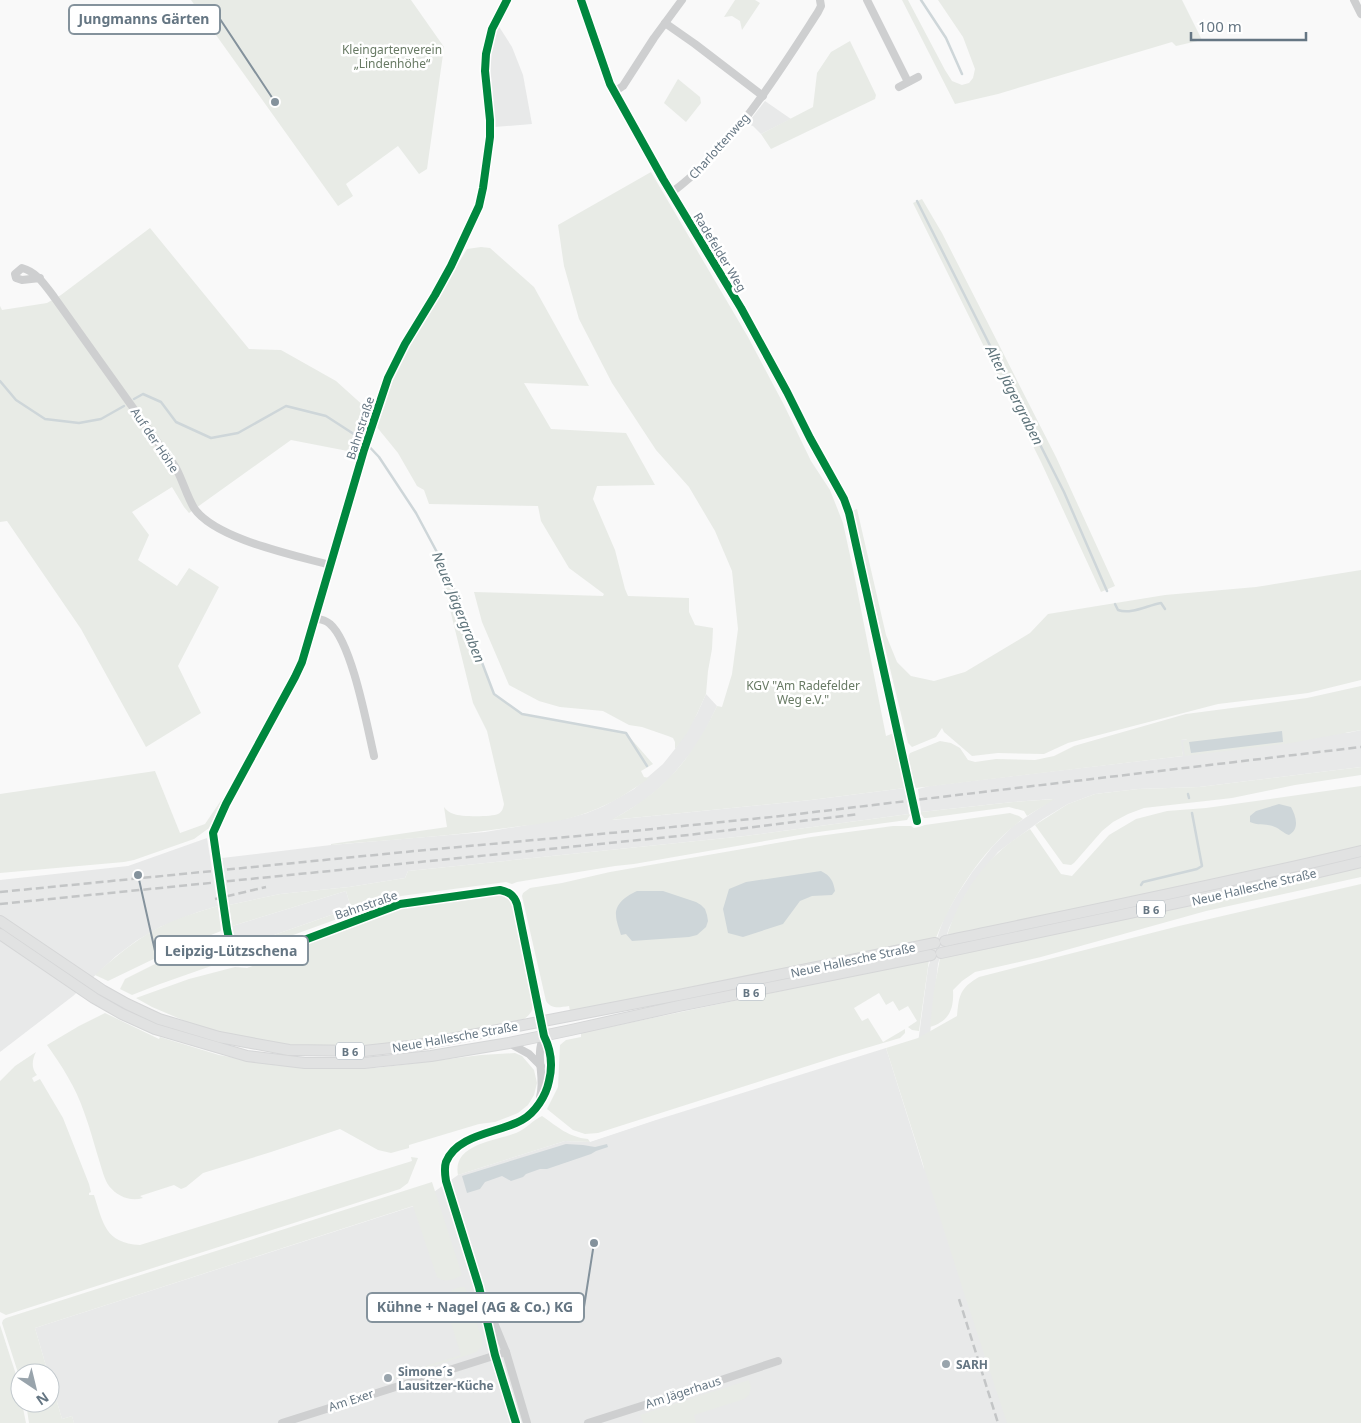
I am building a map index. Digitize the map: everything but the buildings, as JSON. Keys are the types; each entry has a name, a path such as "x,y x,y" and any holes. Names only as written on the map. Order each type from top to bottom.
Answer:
{"main road":[{"name":"Neue Hallesche Straße","path":"0,921 102,990 126,1004 159,1019 219,1037 289,1050 364,1051 420,1045 694,992 1118,905 1361,851"},
{"name":"Neue Hallesche Straße","path":"0,934 94,998 122,1014 155,1029 247,1056 305,1063 364,1063 431,1056 544,1036 1290,879 1361,862"}],"street":[{"name":"Bahnstraße","path":"217,862 213,833 226,804 302,662 364,450 388,378 394,363 451,266 479,206 490,137 490,115 485,71 486,54 492,29 507,0"},
{"name":"Radefelder Weg","path":"581,0 614,92 671,193 755,333 844,499 849,513 911,791"},
{"path":"614,92 623,86 682,0"},
{"name":"Charlottenweg","path":"671,193 686,183 704,165 763,96 818,12 821,6 820,0"},
{"path":"867,0 908,82"},
{"path":"1354,0 1361,14"},
{"path":"665,23 763,96"},
{"path":"899,87 918,77"},
{"name":"Auf der Höhe","path":"40,278 166,454 176,469 195,509 208,522 238,538 330,565"},
{"path":"316,618 328,622 342,641 362,704 374,756"},
{"path":"914,810 917,821"},
{"name":"Bahnstraße","path":"233,957 241,961 252,960 400,904 500,890 506,891 515,898 517,904 542,1022"},
{"path":"223,901 227,929"},
{"path":"516,1423 479,1287 446,1181 446,1163 452,1152 467,1141 522,1120 538,1105 548,1090 550,1076 550,1052 544,1036 542,1022"},
{"path":"538,1105 542,1088 539,1049 544,1036"},
{"path":"509,1043 528,1054 541,1066"},
{"path":"479,1287 506,1352 527,1423"},
{"name":"Am Exer","path":"282,1423 506,1352"},
{"name":"Am Jägerhaus","path":"588,1423 778,1361"}],"shaded area":[{"path":"498,25 512,47 523,75 532,124 494,127 489,68 493,37"},
{"path":"765,101 791,119 761,134 753,126 747,124"},
{"path":"706,694 717,706 694,749 670,778 657,790 642,802 612,820 811,800 905,788 909,814 745,836 408,871 405,878 349,887 280,894 229,905 222,858 331,845 485,832 569,818 604,806 634,789 663,764 697,714"},
{"path":"1289,728 1347,733 1361,730 1361,767 1199,787 1138,789 1095,794 1068,804 1043,819 998,852 966,894 949,928 938,964 930,1034 1030,1423 74,1423 72,1416 62,1419 60,1412 60,1363 45,1363 35,1328 414,1206 458,1175 565,1141 590,1142 886,1048 924,1169 913,1081 928,968 939,932 945,916 957,895 993,846 1013,826 1053,799 921,812 918,789 929,786 1183,756 1180,740"},
{"path":"1282,731 1283,742 1191,753 1189,742"},
{"path":"1279,804 1291,807 1294,814 1296,826 1289,835 1272,826 1250,822 1250,816 1256,811"},
{"path":"207,838 218,906 160,927 136,941 116,956 73,996 0,1052 0,880 128,866"},
{"path":"821,871 832,882 835,891 832,895 812,896 800,901 783,924 743,937 728,933 723,909 729,889 746,882"},
{"path":"346,891 351,908 237,948 232,926"},
{"path":"637,891 663,891 696,902 705,909 708,921 706,927 697,935 689,937 632,941 626,934 621,935 616,920 616,911 623,900"},
{"path":"566,1144 595,1147 607,1144 608,1147 547,1169 540,1169 511,1181 502,1176 485,1182 480,1189 467,1193 462,1176"}],"green space":[{"name":"Kleingartenverein „Lindenhöhe“","path":"191,0 411,0 444,47 427,169 419,174 398,146 346,184 353,196 338,206"},
{"path":"735,0 755,0 760,3 742,30 740,21 732,16 724,17"},
{"path":"902,0 908,0 952,81 962,85 969,83 973,78 975,69 963,37 938,0 1182,0 1202,40 1176,46 1172,42 998,94 955,104"},
{"path":"850,41 876,95 875,99 771,149 761,134 813,107 817,73 831,52"},
{"path":"678,79 700,97 701,103 686,122 664,103"},
{"name":"KGV \"Am Radefelder Weg e.V.\"","path":"651,172 748,337 811,461 830,490 843,523 886,736 894,733 904,769 905,788 811,800 611,820 646,798 674,773 697,743 717,706 722,707 732,674 738,629 732,571 715,531 689,487 656,450 612,383 579,319 564,266 558,225"},
{"path":"922,199 942,233 1056,457 1115,586 1101,592 1041,462 913,203"},
{"path":"150,228 249,349 281,350 336,381 366,408 358,453 291,440 189,513 172,487 132,512 149,535 138,560 177,586 189,568 219,587 178,666 201,713 146,747 81,629 7,521 0,522 0,306 2,310 47,303 61,295"},
{"path":"490,248 534,287 589,386 524,383 551,429 626,433 655,485 597,486 593,499 615,550 628,596 689,598 689,612 695,625 713,628 706,694 687,733 675,749 673,738 668,736 642,727 629,725 603,711 560,707 539,701 509,685 482,622 474,592 603,596 604,594 569,568 541,521 538,506 429,504 424,490 417,486 398,453 376,426 392,381 413,338 467,249"},
{"path":"857,509 886,635 897,662 911,676 934,681 965,672 1030,633 1048,614 1165,595 1256,587 1361,570 1361,680 1308,693 1218,704 1068,743 1044,754 998,753 972,756 944,732 942,728 936,737 912,747 908,743 852,511"},
{"path":"447,571 494,694 522,714 626,733 653,764 641,771 644,777 649,778 627,793 597,809 562,820 423,838 331,845 447,827 444,807 453,814 469,816 495,815 503,809 504,804 487,731 473,703 446,593"},
{"path":"1361,686 1361,730 1291,743 1185,756 1183,742 1188,739 1181,740 1183,756 916,788 908,766 910,753 940,741 951,743 960,748 968,760 975,762 996,759 1035,760 1054,756 1074,746 1186,714 1307,698"},
{"path":"1361,767 1361,775 1295,785 1232,798 1144,808 1113,822 1102,831 1071,865 1063,864 1035,825 1068,804 1095,794 1138,789 1199,787"},
{"path":"155,771 180,833 205,824 224,796 209,828 194,839 134,860 0,873 0,794"},
{"path":"1361,786 1361,846 1246,873 947,936 961,902 974,881 1005,846 1030,829 1061,874 1072,876 1109,835 1136,819 1167,811 1206,808"},
{"path":"1055,799 1027,816 1024,811 1009,807 927,818 924,818 921,814 921,812"},
{"path":"1010,813 1023,819 995,843 972,872 943,921 936,938 570,1011 569,1006 554,1007 546,1001 522,896 530,888 811,837 893,826 911,826 914,828"},
{"path":"909,814 907,820 811,833 512,884 506,882 401,896 271,943 244,955 240,954 237,948 351,908 346,891 232,926 229,905 280,894 349,887 405,878 408,871 745,836"},
{"path":"1361,867 1361,877 1206,911 1041,957 975,972 953,990 953,1003 946,1017 930,1027 940,958 1242,895"},
{"path":"1361,884 1361,1423 1007,1423 886,1048 918,1038 957,1016 964,989 979,977 1179,926"},
{"path":"499,894 510,900 513,906 532,993 532,1008 524,1019 379,1047 304,1048 244,1040 199,1027 136,998 189,979 235,967 247,968 258,964 258,961 400,909"},
{"path":"218,906 221,931 164,954 108,981 95,975 125,949 165,924"},
{"path":"219,938 222,957 214,965 132,995 120,989 125,979 153,965"},
{"path":"929,960 919,1031 908,1027 917,1021 908,1006 899,1011 893,1001 886,1005 879,993 854,1008 862,1021 868,1018 883,1042 905,1029 905,1033 900,1038 598,1133 585,1134 573,1130 547,1109 558,1087 560,1045 566,1040 581,1037 581,1033"},
{"path":"105,1013 159,1039 160,1037 219,1055 274,1065 324,1069 376,1068 481,1055 515,1053 522,1056 534,1070 537,1083 534,1095 528,1105 518,1113 495,1122 479,1124 409,1145 409,1148 391,1153 378,1150 340,1129 203,1173 181,1189 174,1185 140,1196 143,1198 129,1199 116,1193 107,1183 77,1094 47,1045"},
{"path":"36,1052 33,1064 37,1075 32,1078 34,1082 40,1079 63,1118 89,1184 91,1192 89,1195 94,1195 107,1230 112,1236 128,1243 140,1245 412,1161 411,1157 418,1158 408,1183 400,1189 6,1315 0,1312 0,1081 15,1066"},
{"path":"542,1116 564,1131 588,1139 590,1142 565,1141 458,1175 458,1165 462,1156 468,1150 477,1145 516,1133"},
{"path":"432,1182 462,1275 446,1280 437,1277 413,1206 35,1328 45,1363 15,1363 2,1323 6,1318"},
{"path":"465,1287 482,1339 482,1346 471,1354 394,1378 394,1376 461,1355 445,1304 452,1290"},
{"path":"0,1325 12,1363 10,1363 10,1413 24,1413 26,1423 0,1423"},
{"path":"749,1380 751,1387 749,1395 744,1399 694,1415 696,1423 643,1423 640,1415"},
{"path":"60,1412 62,1419 72,1416 74,1423 29,1423 28,1413"}],"waterway":[{"name":"Alter Jägergraben","path":"921,0 946,38 962,74"},
{"name":"Alter Jägergraben","path":"917,201 1064,492 1107,591"},
{"name":"Neuer Jägergraben","path":"0,381 16,400 45,419 79,423 101,419 124,406"},
{"name":"Neuer Jägergraben","path":"134,399 143,394 161,402 176,422 211,438 238,433 286,406 326,416 363,440 379,457 416,513 447,571 494,694 522,714 626,733 647,766"},
{"name":"Alter Jägergraben","path":"1115,604 1118,610 1123,611 1134,611 1161,603 1165,609"},
{"name":"Alter Jägergraben","path":"1188,794 1189,798"},
{"name":"Alter Jägergraben","path":"1141,885 1143,882 1197,869 1202,866 1192,813"}],"tunnel":[{"path":"911,791 914,810"},
{"path":"219,879 223,901"},
{"path":"227,929 233,957"}],"railway":[{"path":"0,892 781,816 1361,747"},
{"path":"0,904 689,835 859,814"},
{"path":"215,899 266,887"},
{"path":"959,1299 998,1423"}],"cycle path":[{"path":"507,0 492,29 486,54 485,71 490,137 479,206 451,266 405,344 388,378 364,450 302,662 226,804 213,833 233,957 241,961 251,960 400,904 500,890 511,894 516,901 544,1036 550,1052 551,1069 548,1087 539,1104 527,1117 459,1145 451,1153 446,1162 445,1169 446,1181 479,1287 495,1355 516,1423"},
{"path":"581,0 610,84 663,179 741,308 844,499 849,513 917,821"}],"place":[{"name":"Jungmanns Gärten","path":"275,102"},
{"name":"Leipzig-Lützschena","path":"138,875"},
{"name":"Kühne + Nagel (AG & Co.) KG","path":"594,1243"},
{"name":"SARH","path":"946,1364"},
{"name":"Simone´s Lausitzer-Küche","path":"388,1378"}]}
